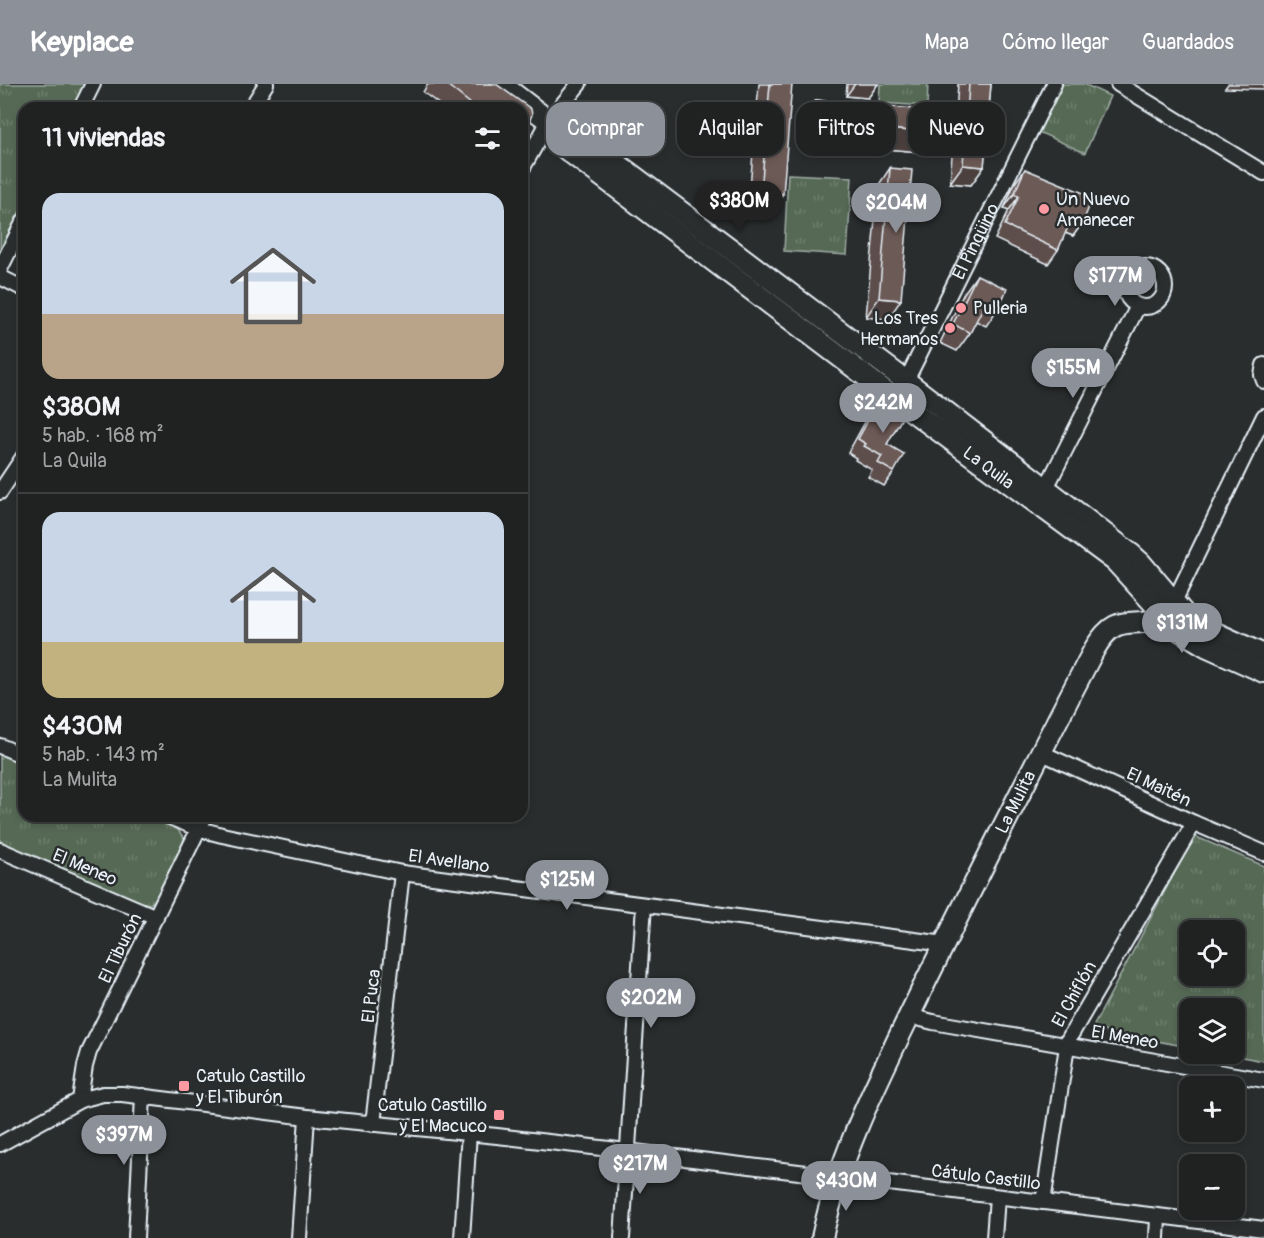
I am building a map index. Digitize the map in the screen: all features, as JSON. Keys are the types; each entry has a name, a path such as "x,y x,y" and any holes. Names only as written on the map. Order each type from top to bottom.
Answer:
{"main road":[{"name":"La Quila","path":"501,84 524,102"},
{"name":"La Quila","path":"528,105 546,119"},
{"name":"La Quila","path":"575,156 897,400 1141,563 1169,610 1176,628 1206,646 1264,672"},
{"name":"La Quila","path":"607,156 906,381 1042,497"},
{"name":"El Pingüino","path":"897,400 906,381"},
{"name":"La Quila","path":"1169,610 1264,655"},
{"name":"La Mulita","path":"822,1238 828,1207 875,1083 1040,752 1104,634 1121,623 1155,621 1169,610"}],"street":[{"path":"84,102 93,84"},
{"path":"256,102 266,84"},
{"path":"564,102 579,84"},
{"name":"El Pingüino","path":"906,381 1054,84"},
{"path":"1118,84 1264,173"},
{"path":"528,158 546,126"},
{"path":"0,268 18,233"},
{"path":"0,277 18,286"},
{"path":"1042,497 1138,306"},
{"path":"1264,365 1262,375 1264,381"},
{"path":"1169,610 1264,416"},
{"path":"0,492 18,465"},
{"path":"0,746 18,754"},
{"name":"El Maitén","path":"1040,752 1264,853"},
{"name":"El Avellano","path":"182,822 199,829 402,873 945,944"},
{"name":"El Tiburón","path":"80,1100 89,1052 202,822"},
{"name":"El Chiflón","path":"1043,1202 1067,1046 1072,1031 1194,823"},
{"name":"El Meneo","path":"0,850 156,917"},
{"name":"El Puca","path":"373,1124 402,873"},
{"path":"622,1238 644,905"},
{"name":"El Meneo","path":"909,1016 1264,1080"},
{"name":"Cátulo Castillo","path":"0,1144 80,1100 103,1094 143,1096 307,1117 627,1151 1264,1229"},
{"path":"136,1238 143,1096"},
{"path":"299,1238 307,1117"},
{"path":"462,1238 469,1133"},
{"path":"994,1238 997,1197"},
{"path":"1157,1238 1158,1217"}],"green space":[{"path":"0,84 85,84 76,102 18,102 18,215 0,250"},
{"path":"880,84 928,84 927,102 908,102 908,105 879,102"},
{"path":"1056,84 1084,84 1110,96 1085,153 1034,130"},
{"path":"788,174 852,177 847,255 784,251"},
{"path":"0,750 18,758 18,822 166,822 176,827 184,838 185,845 157,898 150,904 140,903 0,845"},
{"path":"1194,836 1264,866 1264,1061 1245,1058 1245,998 1179,998 1179,1045 1092,1029"}],"building":[{"path":"446,84 496,84 521,102 468,102"},
{"path":"770,84 792,84 783,194 761,192 764,156 784,156 784,102 768,102"},
{"path":"969,84 991,84 989,102 968,102"},
{"path":"528,107 532,115 528,124"},
{"path":"896,107 908,109 908,131 896,130"},
{"path":"964,156 985,156 984,167 963,165"},
{"path":"890,168 912,170 901,300 879,298"},
{"path":"1025,169 1093,197 1083,222 1072,218 1058,250 1005,225 1019,196 1014,194"},
{"path":"977,275 1007,289 999,307 986,302 970,333 953,324"},
{"path":"880,399 905,413 887,444 904,454 894,472 878,463 882,456 864,446 866,444 858,439"}],"place":[{"name":"Un Nuevo Amanecer","path":"1044,209"},
{"name":"Pulleria","path":"961,308"},
{"name":"Los Tres Hermanos","path":"950,328"},
{"name":"Catulo Castillo y El Tiburón","path":"184,1086"},
{"name":"Catulo Castillo y El Macuco","path":"499,1115"}]}
